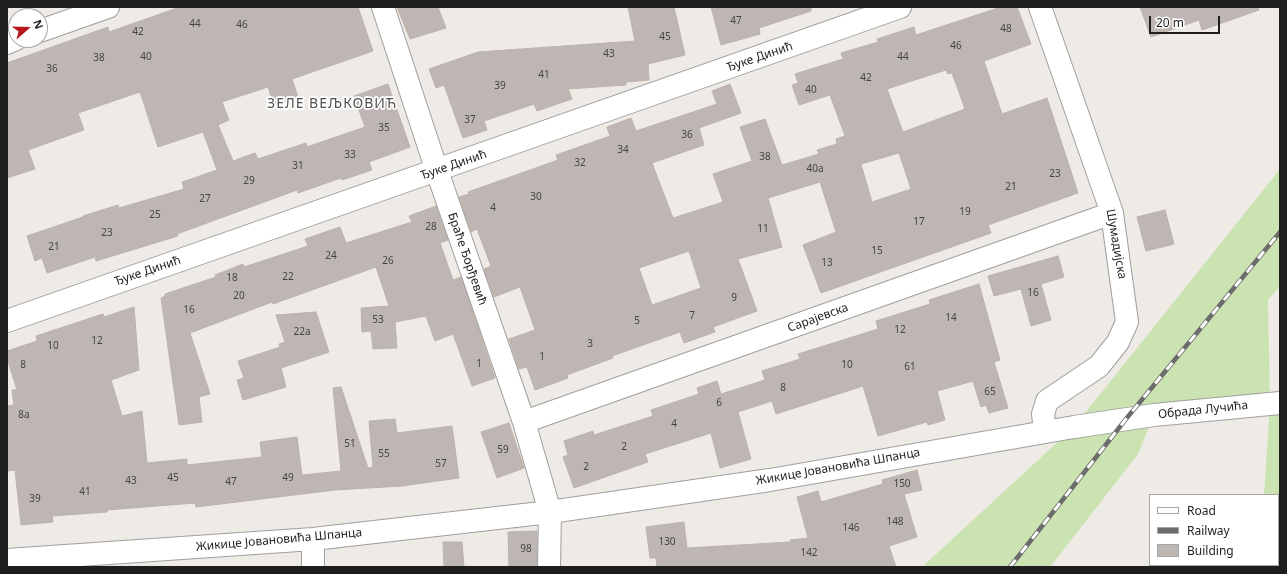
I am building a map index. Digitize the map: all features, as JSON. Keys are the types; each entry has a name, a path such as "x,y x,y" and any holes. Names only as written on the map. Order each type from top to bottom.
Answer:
{"street":[{"path":"48,28 108,7"},
{"name":"Браће Ђорђевић","path":"383,7 436,171 524,422 550,512"},
{"name":"Ђуке Динић","path":"7,321 900,7"},
{"name":"Шумадијска","path":"1040,7 1112,213 1127,322 1118,342 1099,366 1047,401 1043,414 1045,432"},
{"name":"Сарајевска","path":"524,422 1112,213"},
{"name":"Обрада Лучића","path":"1126,419 1280,403"},
{"name":"Жикице Јовановића Шпанца","path":"7,560 30,563 313,538 550,512 770,480 1126,419"},
{"path":"549,567 550,512"},
{"path":"313,538 313,567"}],"green space":[{"path":"1280,169 1280,286 1268,300 1270,403 1280,403 1280,567 1259,567 1279,566 1279,494 1264,494 1270,404 1154,415 1138,454 1050,567 922,567 1074,427"}],"building":[{"path":"180,7 358,7 373,51 292,79 298,97 274,105 268,87 222,102 229,120 218,125 233,161 255,153 258,159 306,143 307,147 365,127 354,96 388,84 410,147 369,162 372,170 342,180 341,178 298,193 297,190 177,234 178,236 96,261 95,257 47,273 42,258 35,261 27,236 118,205 119,208 184,189 182,182 217,170 203,132 158,147 140,92 78,113 84,130 28,150 35,169 7,178 7,63 108,27 109,32"},
{"path":"397,7 438,7 446,28 410,39"},
{"path":"628,7 674,7 685,55 648,64 649,80 626,82 626,85 568,89 572,99 537,111 534,104 484,121 487,130 463,138 444,85 436,88 429,69 478,52 635,41"},
{"path":"711,7 811,7 811,11 759,28 760,34 721,45"},
{"path":"1001,7 1017,7 1031,44 984,61 1002,114 1047,98 1078,193 988,225 991,233 821,293 803,245 836,232 820,182 768,198 782,247 738,259 757,311 713,327 715,332 684,343 680,332 612,356 613,358 567,375 568,378 535,390 527,367 519,369 509,339 535,330 520,287 494,297 484,269 491,266 477,229 471,232 459,197 469,194 468,192 558,160 556,155 610,136 607,127 631,118 636,131 717,104 712,91 730,84 741,113 699,128 704,145 652,163 673,218 723,202 713,174 752,161 740,127 765,119 782,165 819,154 817,150 837,144 836,139 845,136 830,95 799,105 792,85 798,83 795,74 843,59 841,53 878,42 877,39 914,27 916,35","holes":["946,70 948,74 952,73 965,109 903,132 887,89","899,153 911,189 872,202 861,164","689,251 701,288 652,305 639,268"]},
{"path":"1140,7 1258,7 1259,10 1202,30 1199,20 1151,37"},
{"path":"436,206 448,240 440,243 453,280 461,277 495,378 472,386 453,334 435,341 426,316 395,322 397,348 373,349 371,331 362,332 361,308 389,306 376,267 273,304 272,302 190,333 210,394 199,397 202,422 179,425 161,298 165,296 165,294 216,277 215,275 243,264 244,267 308,246 305,239 340,227 346,243 412,222 409,216"},
{"path":"1165,210 1174,244 1146,251 1137,217"},
{"path":"1058,256 1064,277 1041,284 1051,320 1031,326 1021,289 994,296 988,276"},
{"path":"979,284 1000,360 994,362 1008,408 989,413 986,405 981,407 973,381 937,391 945,420 928,425 927,422 878,436 863,386 776,414 772,401 738,412 751,459 720,468 711,433 645,454 648,462 574,488 563,457 568,455 564,441 593,431 594,435 653,416 651,410 699,394 697,388 717,381 721,394 765,380 762,371 800,359 798,354 878,329 876,321 930,304 929,300"},
{"path":"134,307 139,370 111,380 122,416 142,411 147,463 187,459 187,465 262,457 260,442 297,437 302,475 341,471 333,388 341,387 368,468 373,467 369,421 395,419 397,433 452,426 459,478 402,486 335,490 196,507 195,503 107,510 107,512 52,516 53,522 21,525 15,470 7,471 7,406 14,405 12,390 17,390 7,358 7,351 37,341 36,336 103,314 104,317"},
{"path":"316,312 329,352 281,368 286,387 243,400 237,380 244,378 238,361 280,347 279,344 285,342 276,315"},
{"path":"509,423 524,468 497,478 481,432"},
{"path":"917,470 922,490 904,494 917,537 889,546 896,567 657,567 656,558 650,558 646,527 684,522 687,548 791,542 790,540 808,538 797,497 818,491 821,502 883,484 882,480"},
{"path":"537,531 537,566 509,567 508,532"},
{"path":"443,542 462,542 464,567 444,567"}],"railway":[{"path":"1010,567 1126,419 1280,232"}],"district":[{"name":"ЗЕЛЕ ВЕЉКОВИЋ","path":"332,104"}]}
